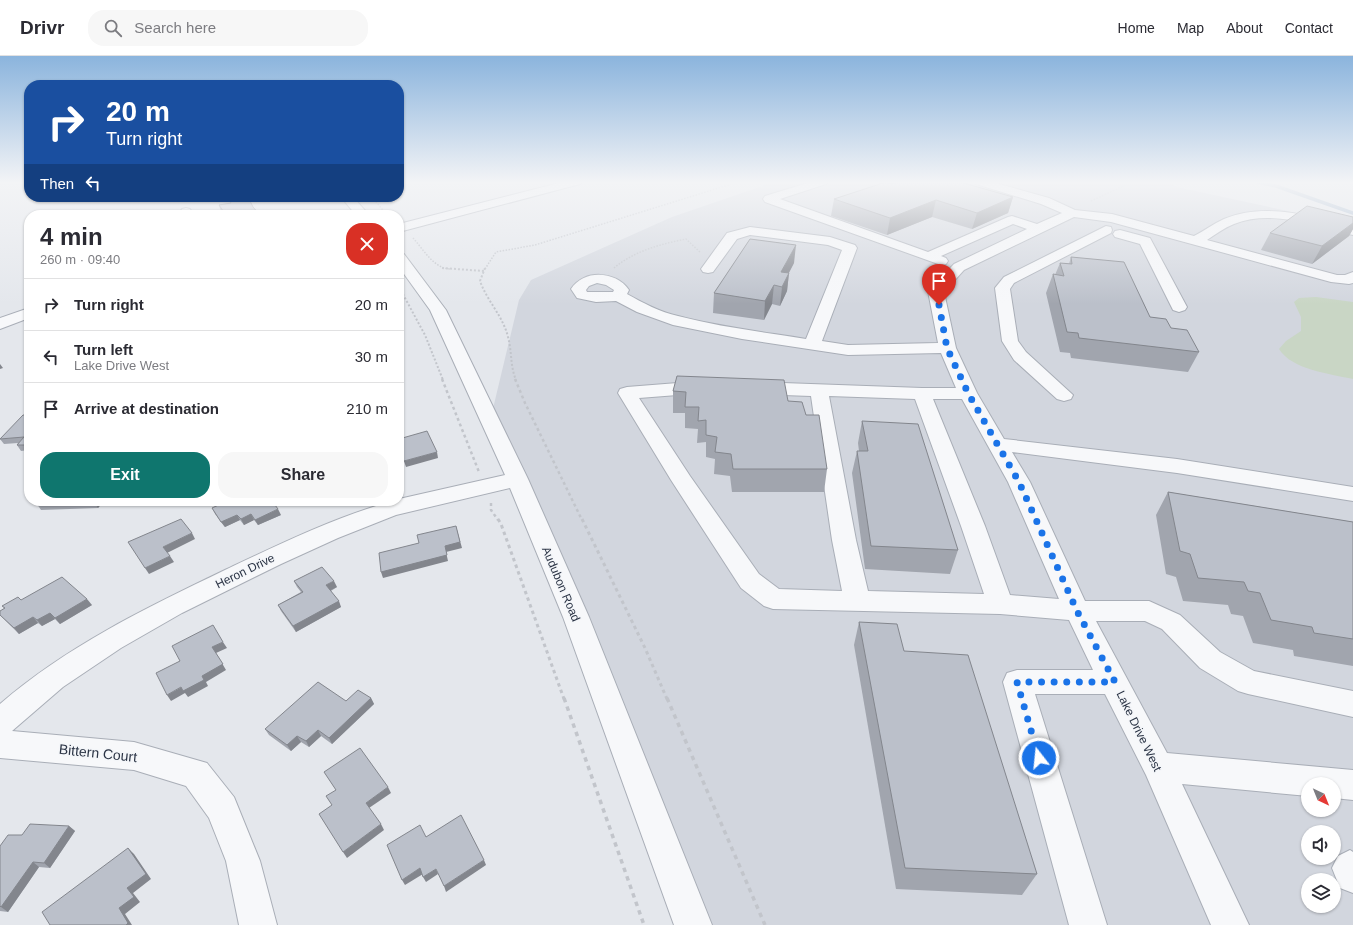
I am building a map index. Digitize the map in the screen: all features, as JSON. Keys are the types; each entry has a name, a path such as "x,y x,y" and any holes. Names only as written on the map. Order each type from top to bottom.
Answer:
{"street":[{"path":"404,227 422,223"},
{"path":"834,223 959,267"},
{"path":"928,257 1008,223"},
{"name":"Lake Drive West","path":"1015,223 959,267 936,291 947,348 968,393 1019,482 1077,611 1158,767 1230,925"},
{"path":"1087,223 1106,230 1146,241 1179,307"},
{"path":"1129,223 1336,279 1349,280 1353,276"},
{"path":"1196,241 1229,223"},
{"path":"1318,223 1353,231"},
{"path":"1064,395 1020,356 1010,341 1002,288 1009,280 1106,230"},
{"path":"708,269 732,236 750,232 830,241 850,248 812,344"},
{"name":"Audubon Road","path":"404,264 438,310 517,479 576,618 693,925"},
{"path":"618,296 622,290 618,284 609,280 596,279 584,283 578,289 582,296 591,298 618,296 643,309 673,320 742,334 848,350 947,348"},
{"path":"0,324 24,315"},
{"path":"968,393 922,394 729,387 627,393 682,480 750,581 773,599 1000,604 1077,611 1149,611 1170,622 1210,660 1248,682 1353,704"},
{"path":"819,390 844,540 857,602"},
{"path":"922,394 973,526 1000,604"},
{"path":"998,444 1177,466 1353,494"},
{"name":"Heron Drive","path":"0,722 62,672 121,634 180,602 302,543 345,525 390,510 517,479"},
{"path":"1088,925 1017,682 1115,682"},
{"name":"Bittern Court","path":"0,744 134,756 196,774 222,808 243,861 258,925"},
{"path":"1158,767 1353,785"}],"path":[{"path":"607,223 535,245 496,252 480,281 484,293 502,321 508,337 513,373 525,403 645,648 765,925"},
{"path":"404,231 435,263 443,269 484,272"},
{"path":"604,280 622,261 642,252 686,239"},
{"path":"404,295 425,335 478,471 489,486 491,510 502,524 548,650 589,773 644,925"}],"shaded area":[{"path":"660,223 1342,223 1353,225 1353,925 696,925 490,421 519,300 531,280"}],"green space":[{"path":"1316,297 1353,302 1353,379 1323,373 1302,366 1293,362 1279,349 1286,341 1301,331 1301,317 1294,302 1299,298"}],"building":[{"path":"1284,223 1353,223 1322,246 1270,233"},
{"path":"750,239 796,245 781,272 789,273 782,287 774,285 765,301 714,293"},
{"path":"1071,257 1124,262 1150,317 1166,319 1171,328 1187,330 1199,352 1079,338 1078,333 1067,332 1053,274 1064,276 1060,263 1072,264"},
{"path":"677,376 784,380 788,401 802,402 806,415 819,415 827,469 733,469 731,454 715,452 717,437 706,435 706,420 698,421 699,407 685,407 686,392 673,391"},
{"path":"23,415 24,415 24,437 0,439"},
{"path":"862,421 918,424 958,550 871,546 857,451 868,451"},
{"path":"427,431 437,452 404,461 404,438"},
{"path":"24,437 24,445 17,445"},
{"path":"1168,492 1353,522 1353,639 1314,633 1312,627 1271,620 1260,593 1248,591 1244,582 1198,578 1190,554 1180,551"},
{"path":"216,506 276,506 278,509 255,520 251,514 241,519 237,515 221,522 212,508"},
{"path":"181,519 192,533 163,547 170,556 145,568 128,542"},
{"path":"456,526 460,542 445,546 447,555 381,572 379,553 419,543 417,535"},
{"path":"322,567 334,581 326,585 339,601 293,626 278,605 303,592 294,581"},
{"path":"62,577 87,599 55,618 50,613 37,620 33,617 14,628 0,615 0,611 5,608 2,606 18,597 21,600"},
{"path":"859,622 897,624 904,651 968,655 1037,874 905,868"},
{"path":"213,625 223,642 212,647 223,664 202,676 204,680 183,691 181,687 167,695 156,673 180,661 172,646"},
{"path":"318,682 346,701 358,690 371,698 329,738 318,730 306,741 297,736 287,745 265,729"},
{"path":"360,748 388,787 366,803 381,824 343,852 319,814 332,805 326,796 336,790 324,772"},
{"path":"461,815 484,860 444,886 436,869 423,877 420,868 402,880 387,845 420,825 426,837"},
{"path":"30,824 69,826 44,863 33,862 1,907 0,846 8,835 22,835"},
{"path":"128,848 146,874 127,888 134,897 119,908 128,923 126,925 50,925 42,912"}],"route":[{"path":"939,305 947,348 968,393 1019,482 1077,611 1115,682 1017,682 1039,758"}]}
